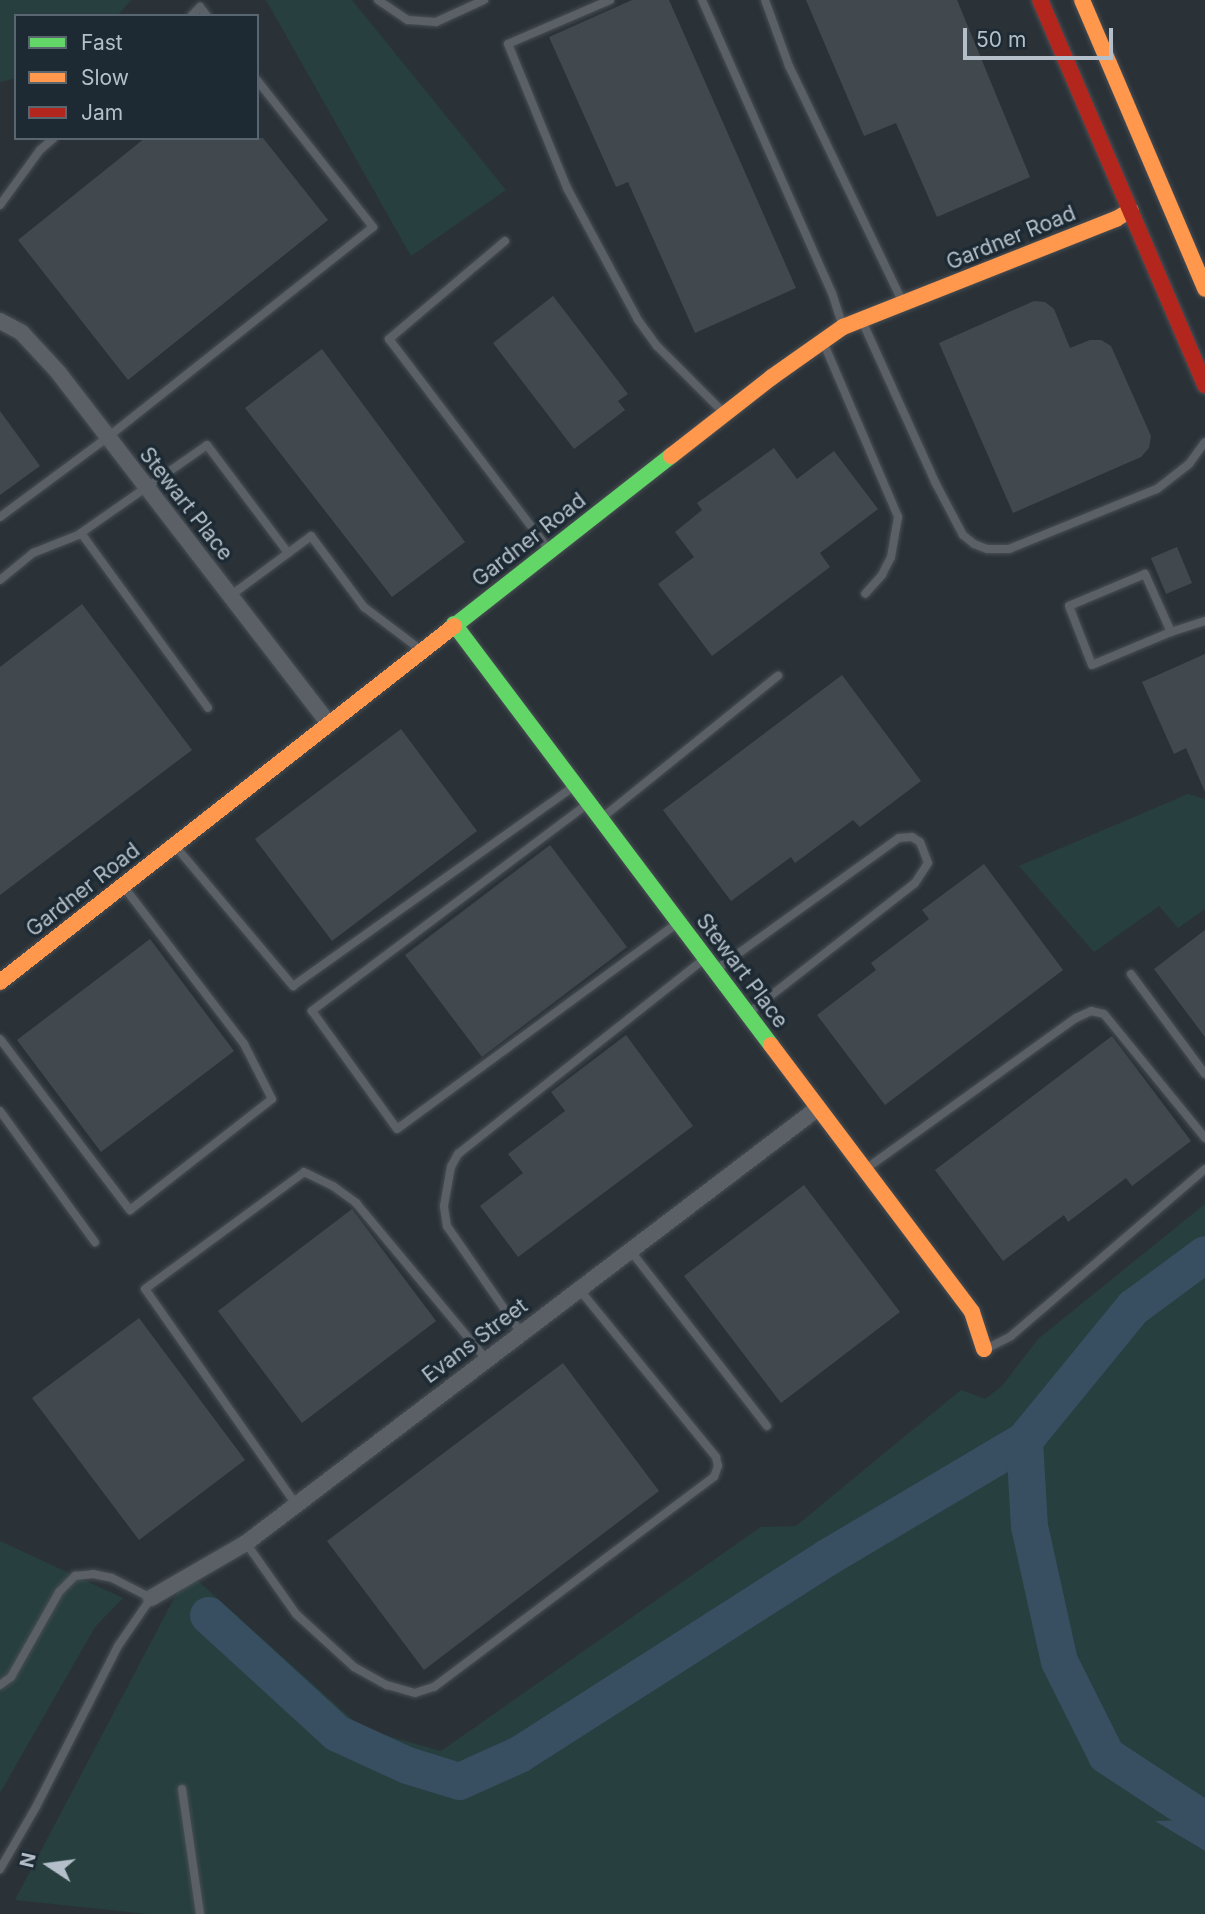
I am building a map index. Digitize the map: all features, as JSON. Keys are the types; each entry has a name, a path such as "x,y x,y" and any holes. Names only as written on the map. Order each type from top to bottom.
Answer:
{"main road":[{"path":"1040,0 1205,385"},
{"path":"1082,0 1132,123 1205,289"},
{"path":"1100,0 1101,20 1132,123"},
{"name":"Gardner Road","path":"0,982 454,624 822,341 843,327 1116,219 1130,210"},
{"name":"Stewart Place","path":"454,624 972,1312 984,1349"}],"street":[{"name":"Stewart Place","path":"0,321 21,332 58,372 328,723"},
{"name":"Evans Street","path":"150,1598 246,1543 295,1503 818,1108"}],"lane":[{"path":"378,0 408,20 436,22 484,0"},
{"path":"610,0 508,44 567,188 638,320 657,346 724,414"},
{"path":"702,0 832,293 843,327"},
{"path":"765,0 789,66 903,303"},
{"path":"193,14 200,7 205,14"},
{"path":"0,517 108,438 373,227 259,82"},
{"path":"0,205 40,150 52,140"},
{"path":"505,241 389,339 549,550"},
{"path":"862,320 935,482 963,535 974,544 987,549 1009,550 1157,489 1189,464 1205,442"},
{"path":"822,341 898,517 891,557 882,575 865,594"},
{"path":"0,580 33,553 81,533 207,445 288,553"},
{"path":"81,533 208,708"},
{"path":"230,596 312,536 364,607 421,650"},
{"path":"1171,632 1145,573 1069,606 1092,665 1205,621"},
{"path":"601,818 778,676"},
{"path":"174,845 293,986 576,786"},
{"path":"589,802 312,1011 397,1129 678,922"},
{"path":"521,1333 447,1226 444,1206 451,1167 458,1154 710,964 766,933 899,838 912,837 920,842 928,863 915,883 748,1014"},
{"path":"1,1041 130,1210 272,1099 244,1044 123,885"},
{"path":"1131,974 1205,1074"},
{"path":"865,1169 1076,1018 1091,1012 1104,1014 1205,1139"},
{"path":"0,1111 95,1242"},
{"path":"984,1349 1012,1336 1205,1169"},
{"path":"295,1503 145,1289 304,1172 333,1186 355,1203 486,1359"},
{"path":"630,1250 767,1426"},
{"path":"246,1543 296,1614 354,1667 387,1685 415,1693 434,1687 714,1477 718,1466 716,1457 579,1289"},
{"path":"0,1685 11,1677 60,1592 75,1576 93,1574 112,1578 150,1598 118,1646 36,1807 0,1869"},
{"path":"182,1789 200,1914"}],"green space":[{"path":"0,0 131,0 119,14 14,14 14,78 0,82"},
{"path":"266,0 352,0 506,190 411,256"},
{"path":"1188,794 1205,799 1205,909 1178,928 1159,906 1094,952 1019,866"},
{"path":"1205,1204 1205,1819 1156,1821 1205,1851 1205,1914 148,1914 15,1900 188,1572 363,1729 441,1751 761,1527 796,1526 961,1390 985,1399 1002,1386 1038,1339"},
{"path":"0,1541 123,1598 95,1627 0,1793"}],"water":[{"path":"1205,1819 1205,1851 1155,1821"}],"building":[{"path":"632,0 669,0 796,288 695,333 628,182 616,187 549,37"},
{"path":"806,0 957,0 1030,177 937,217 896,123 864,136"},
{"path":"263,138 328,220 128,380 18,240 143,140"},
{"path":"553,296 628,394 618,401 625,410 574,449 493,343"},
{"path":"1034,301 1045,302 1054,309 1070,348 1090,340 1101,340 1111,346 1151,436 1149,448 1141,457 1013,513 939,343"},
{"path":"322,349 465,542 392,597 245,408"},
{"path":"0,411 40,466 0,495"},
{"path":"774,448 797,479 834,451 878,509 820,553 830,567 712,656 658,584 694,557 675,532 702,510 697,503"},
{"path":"1177,547 1192,583 1166,594 1151,558"},
{"path":"82,604 192,750 0,895 0,667"},
{"path":"1205,654 1205,792 1186,748 1174,754 1142,682"},
{"path":"842,675 921,781 860,827 853,820 795,863 791,857 731,901 663,810"},
{"path":"401,729 477,831 332,941 255,839"},
{"path":"550,845 627,947 482,1057 405,955"},
{"path":"984,864 1063,970 885,1105 817,1015 876,970 871,963 929,919 922,910"},
{"path":"1205,930 1205,1037 1154,969"},
{"path":"150,939 234,1051 101,1152 17,1040"},
{"path":"626,1035 693,1126 518,1257 480,1206 523,1173 508,1154 565,1111 551,1092"},
{"path":"1112,1036 1191,1141 1132,1186 1126,1178 1068,1222 1064,1215 1003,1261 935,1170"},
{"path":"804,1185 900,1312 781,1403 684,1276"},
{"path":"352,1209 436,1321 302,1423 218,1311"},
{"path":"139,1318 245,1460 139,1540 32,1398"},
{"path":"563,1363 659,1491 424,1670 327,1541"}],"waterway":[{"path":"1024,1440 1133,1307 1205,1254"},
{"path":"208,1615 337,1733 407,1765 459,1781 519,1754 827,1557 1024,1440 1029,1526 1059,1661 1106,1755 1205,1820"}],"traffic: fast":[{"path":"454,626 671,456"},
{"path":"454,624 771,1045"}],"traffic: slow":[{"path":"1082,0 1205,289"},
{"path":"671,456 772,377 843,327 1116,219 1131,210"},
{"path":"0,982 454,626"},
{"path":"771,1045 972,1312 984,1349"}],"traffic: jam":[{"path":"1040,0 1205,385"}]}
